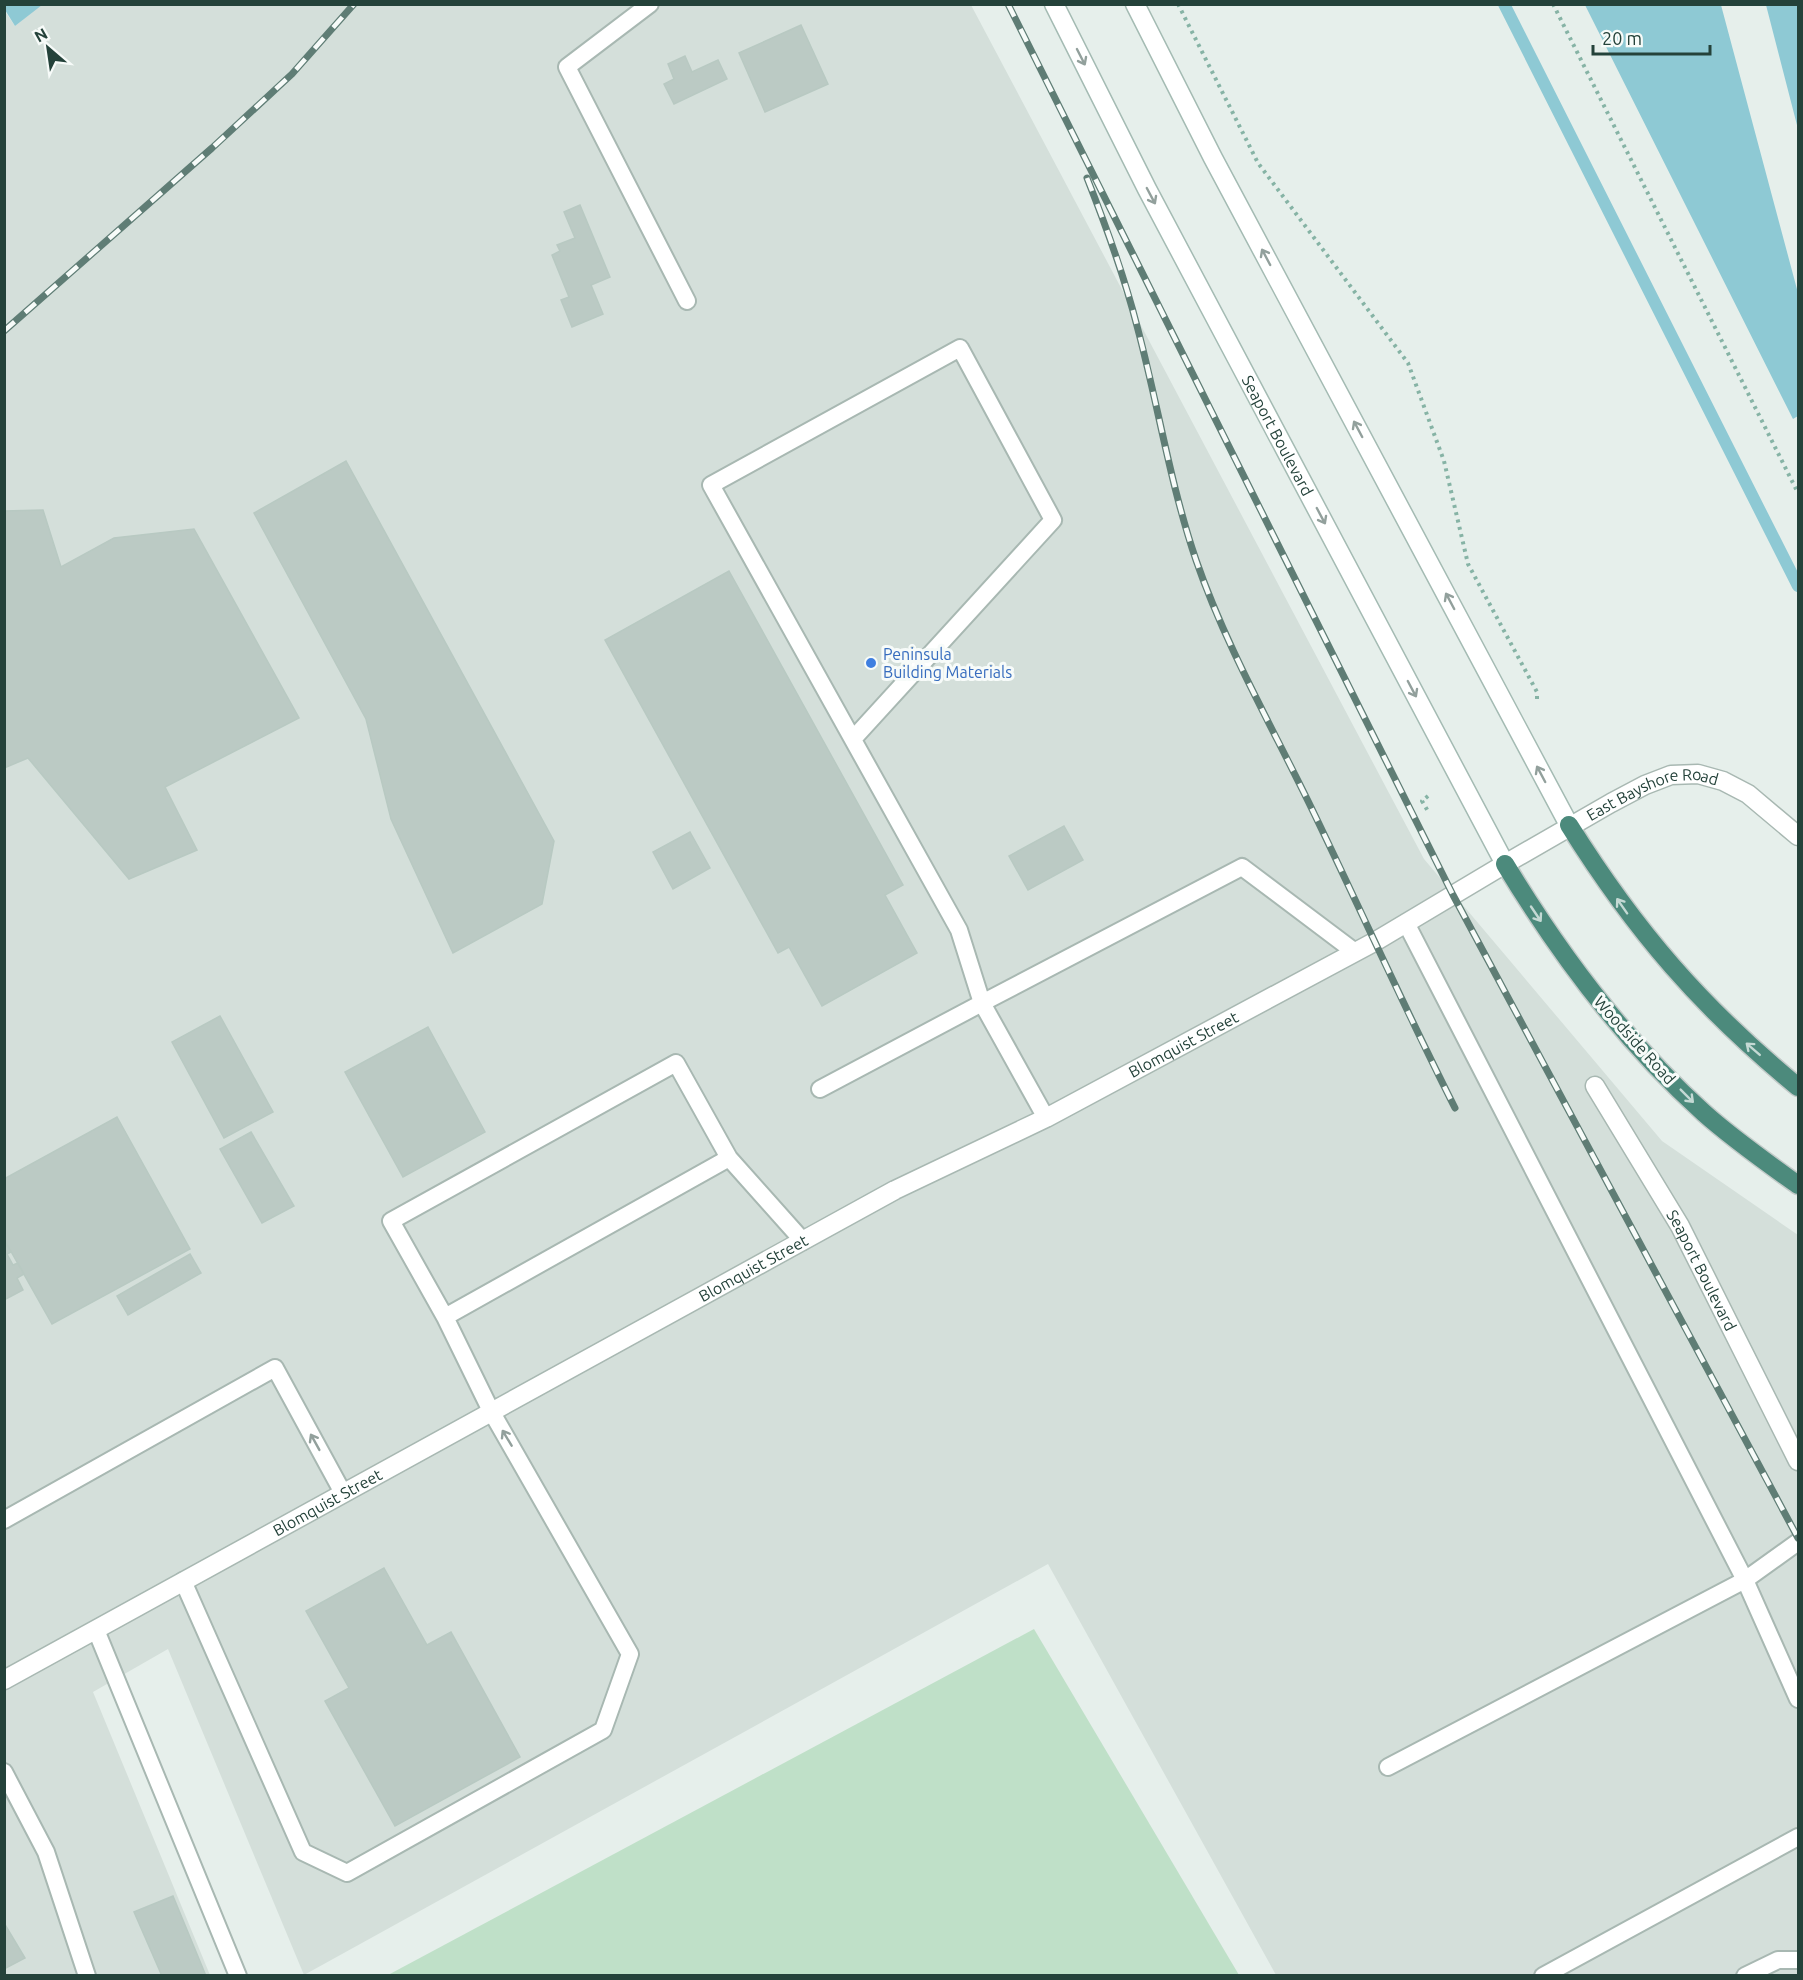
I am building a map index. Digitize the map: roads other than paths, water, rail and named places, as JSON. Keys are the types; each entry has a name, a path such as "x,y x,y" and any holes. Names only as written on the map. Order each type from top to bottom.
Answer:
{"highway":[{"path":"1569,825 1624,909 1665,960 1750,1047 1798,1087"},
{"name":"Woodside Road","path":"1505,864 1569,962 1612,1016 1656,1065 1704,1113 1798,1185"}],"street":[{"name":"Seaport Boulevard","path":"1054,4 1147,189 1505,864"},
{"path":"1136,4 1213,158 1569,825"},
{"name":"East Bayshore Road","path":"1505,864 1569,825 1645,785 1671,775 1698,774 1723,781 1748,794 1798,836"},
{"name":"Blomquist Street","path":"4,1680 895,1190 1046,1118 1355,952 1505,864"},
{"name":"Seaport Boulevard","path":"1595,1086 1680,1226 1798,1461"}],"lane":[{"path":"650,4 567,67 687,302"},
{"path":"853,740 1053,520 960,348 711,484 853,740 959,930 982,1003 1046,1118"},
{"path":"820,1089 1242,867 1355,952"},
{"path":"1406,923 1745,1580 1798,1699"},
{"path":"183,1581 303,1852 347,1873 603,1730 630,1654 491,1411 445,1317 392,1221 676,1063 729,1158 803,1241"},
{"path":"445,1317 729,1158"},
{"path":"4,1520 274,1368 343,1494"},
{"path":"1388,1767 1745,1580 1798,1542"},
{"path":"96,1630 238,1976"},
{"path":"6,1780 46,1852 87,1976"},
{"path":"1543,1976 1798,1837"},
{"path":"1745,1976 1778,1960 1798,1960"}],"water":[{"path":"5,4 42,5 15,26 5,10"},
{"path":"1585,5 1721,5 1798,293 1798,416 1793,419"},
{"path":"1766,5 1798,5 1798,129"}],"waterway":[{"path":"1504,4 1798,586"}],"railway":[{"path":"4,331 212,148 292,74 354,4"},
{"path":"1008,4 1453,895 1798,1538"},
{"path":"1087,178 1132,307 1187,531 1220,622 1455,1108"}],"place":[{"name":"Peninsula Building Materials","path":"871,663"}]}
